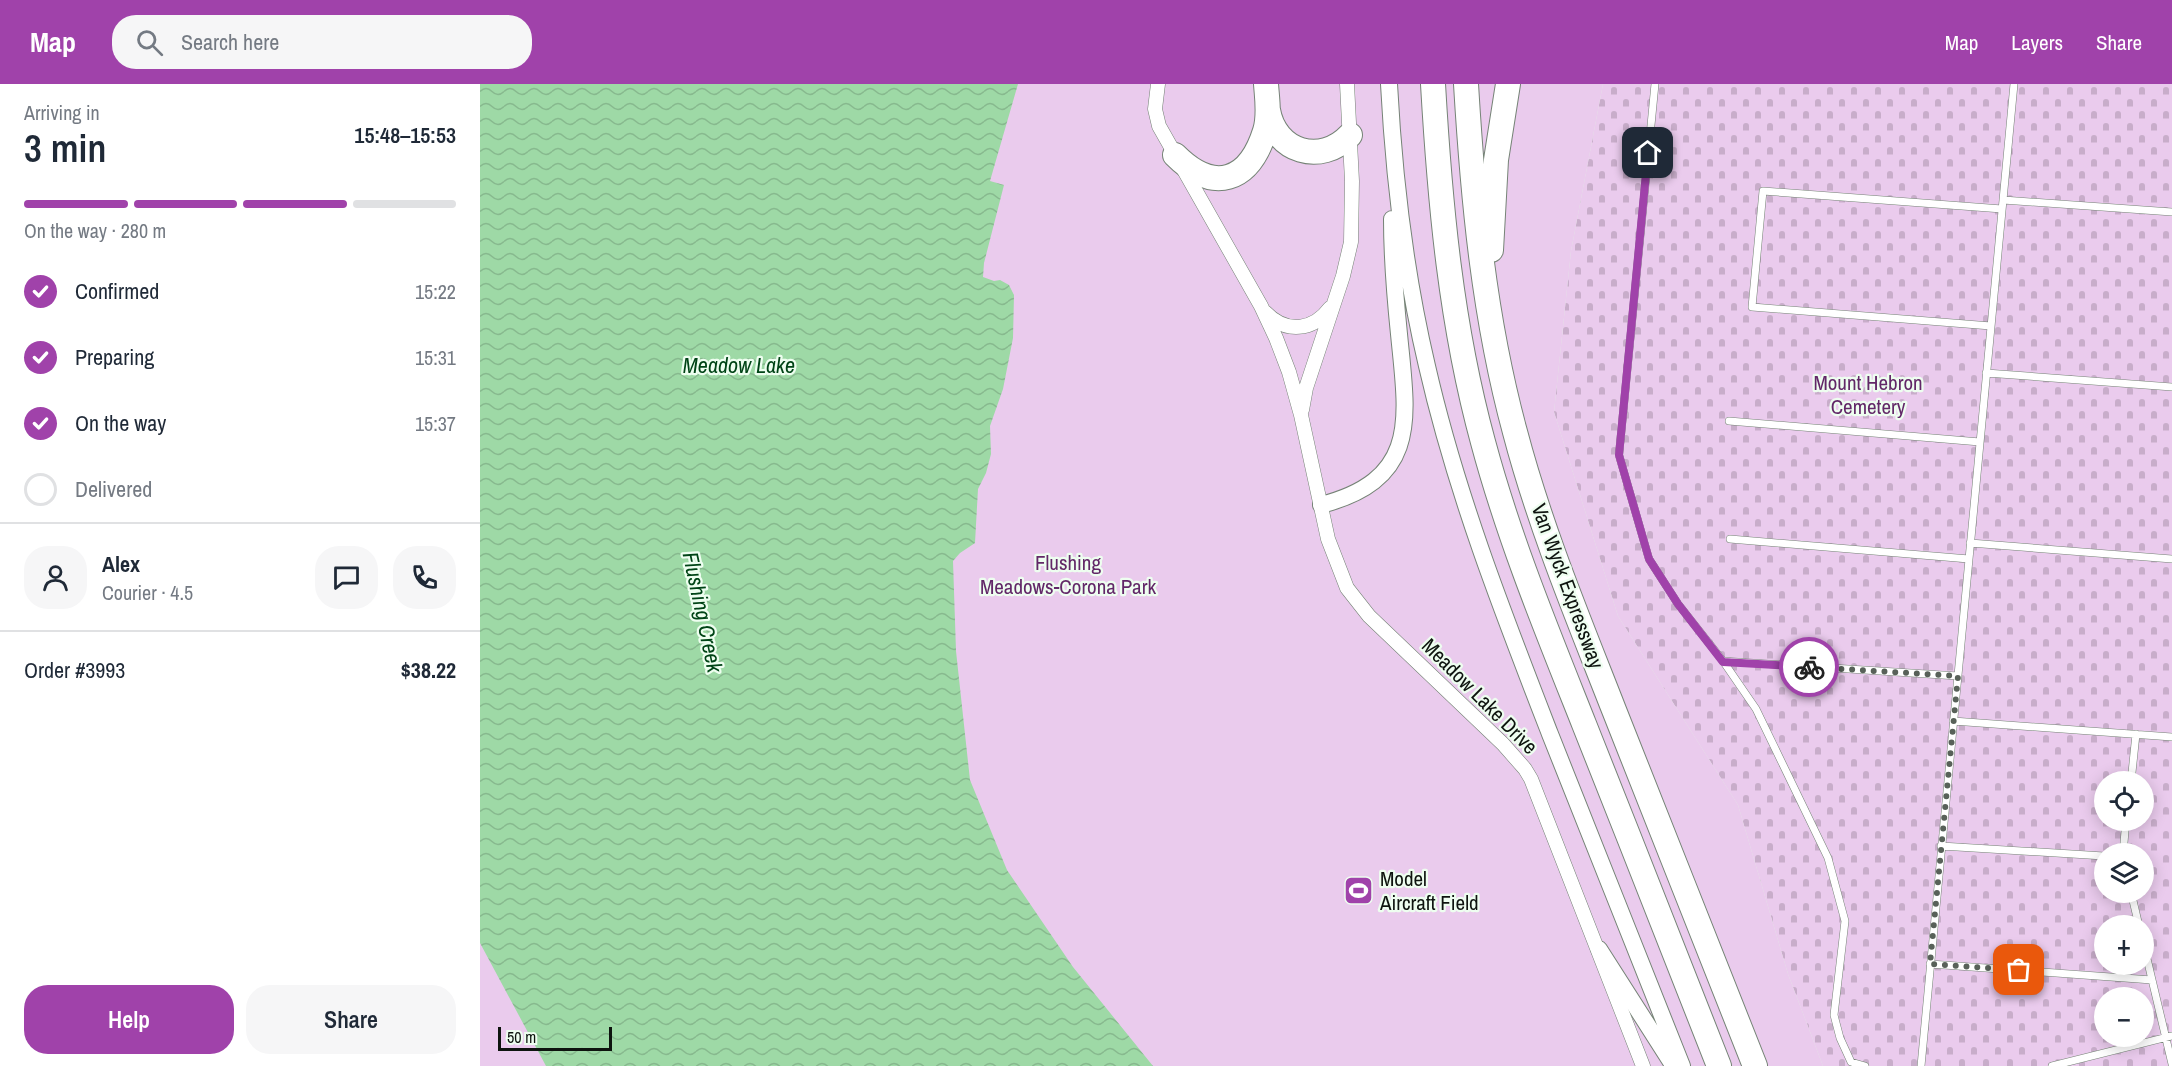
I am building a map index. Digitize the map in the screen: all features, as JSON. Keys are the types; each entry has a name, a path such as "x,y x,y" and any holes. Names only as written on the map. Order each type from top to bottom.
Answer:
{"highway":[{"path":"1266,84 1270,121 1279,138 1299,149 1326,151 1343,142 1350,135"},
{"name":"Van Wyck Expressway","path":"1433,84 1440,190 1449,274 1464,358 1483,441 1508,524 1542,617 1719,1066"},
{"name":"Van Wyck Expressway","path":"1466,84 1477,229 1489,309 1515,432 1553,551 1755,1066"},
{"path":"1489,309 1496,160 1508,84"},
{"path":"1175,155 1189,169 1210,178 1232,175 1241,171 1255,153 1266,130 1268,108"}],"street":[{"name":"Meadow Lake Drive","path":"1158,84 1155,101 1157,118 1175,155 1261,306 1283,356 1301,416 1334,557 1347,588 1357,603 1488,729 1525,769 1599,949 1643,1066"},
{"path":"1301,416 1306,388 1348,259 1351,242 1352,199 1347,84"},
{"path":"1389,84 1394,161 1404,242 1418,325 1436,404 1460,488 1500,606 1682,1066"},
{"path":"1321,505 1347,498 1372,483 1387,468 1397,452 1404,425 1405,392 1392,255 1394,161"},
{"path":"1261,306 1278,323 1297,328 1315,323 1334,301"},
{"path":"1599,949 1674,1066"}],"lane":[{"path":"1655,84 1619,455 1649,559 1678,604 1756,708 1828,858 1845,921 1834,1015 1840,1038 1851,1062 1865,1066"},
{"path":"1921,1066 2014,84"},
{"path":"1991,326 1752,307 1753,296 1763,191 2002,209"},
{"path":"2002,201 2172,212"},
{"path":"1986,373 2172,387"},
{"path":"1729,420 1980,442"},
{"path":"1730,539 1969,559"},
{"path":"1970,543 2172,559"},
{"path":"1723,662 1958,676"},
{"path":"1953,721 2172,736"},
{"path":"2132,771 2136,734"},
{"path":"1941,846 2094,855"},
{"path":"1930,964 2152,980"},
{"path":"2151,975 2169,1037 2172,1064"},
{"path":"2052,1066 2169,1037"}],"green space":[{"name":"Flushing Meadows-Corona Park","path":"480,84 1603,84 1571,251 1554,412 1618,616 1738,805 1788,974 1823,1066 480,1066"},
{"name":"Mount Hebron Cemetery","path":"1603,84 2172,84 2172,1066 1823,1066 1788,974 1738,805 1618,616 1554,412 1571,251"}],"water":[{"name":"Meadow Lake","path":"480,84 1018,84 990,181 1004,185 984,263 983,277 994,281 1000,280 1009,285 1014,295 1013,338 1003,389 990,426 991,454 986,473 978,489 975,543 953,561 956,651 970,780 1007,870 1073,967 1153,1066 546,1066 480,943"}],"way so far":[{"path":"1809,667 1958,676 1930,964 2019,970"}],"place":[{"name":"Model Aircraft Field","path":"1359,890"}],"route":[{"path":"1648,153 1619,455 1649,559 1678,604 1723,662 1809,667"}],"water label":[{"name":"Flushing Creek","path":"703,612"}]}
